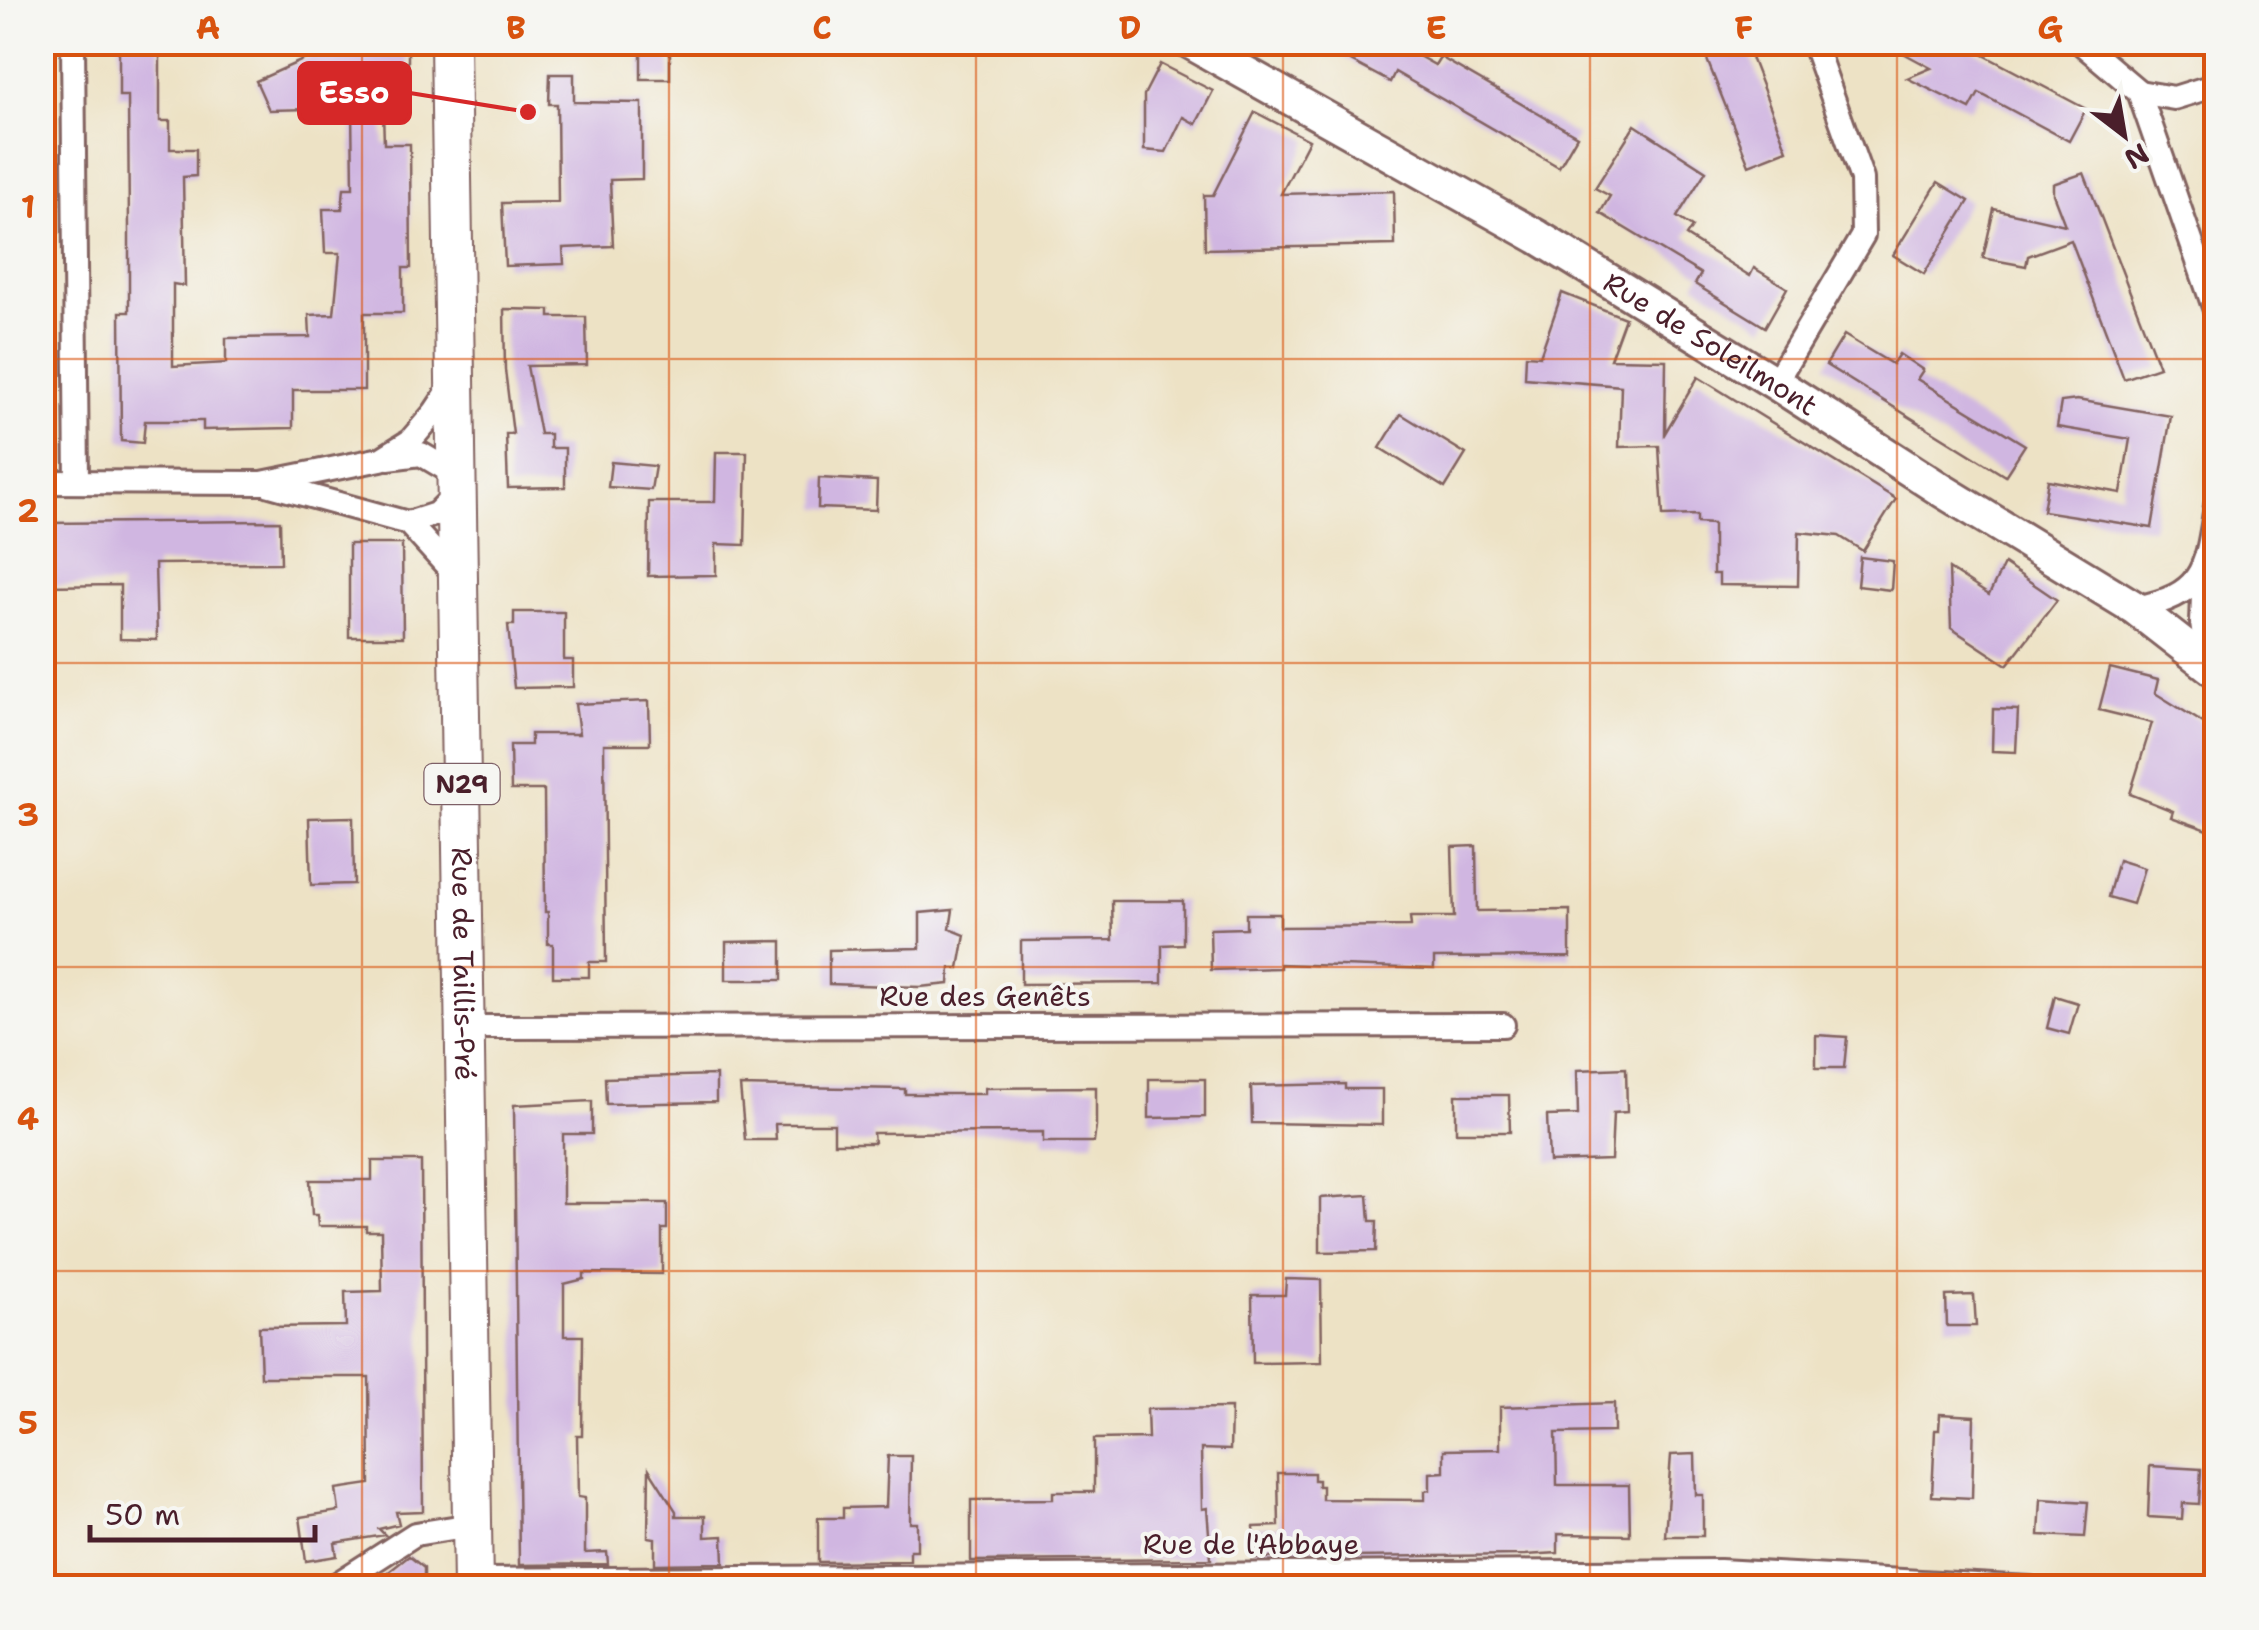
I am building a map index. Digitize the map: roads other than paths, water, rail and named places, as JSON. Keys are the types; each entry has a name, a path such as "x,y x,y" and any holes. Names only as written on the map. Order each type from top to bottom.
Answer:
{"main road":[{"name":"Rue de Taillis-Pré","path":"450,42 473,1584"}],"street":[{"path":"73,42 78,482"},
{"name":"Rue de Soleilmont","path":"1190,42 1538,237 2135,608 2212,667"},
{"path":"1775,383 1863,235 1862,179 1813,42"},
{"path":"2080,42 2139,92 2216,313"},
{"path":"2139,92 2174,98 2216,85"},
{"path":"381,458 410,441 456,378"},
{"path":"42,482 262,483 381,458 421,454 458,484 436,514 408,522 262,483"},
{"path":"2135,608 2163,602 2191,584 2204,569 2216,506"},
{"path":"408,522 459,579"},
{"path":"2204,569 2202,623 2212,667"},
{"name":"Rue des Genêts","path":"467,1027 1504,1025"},
{"path":"331,1588 414,1534 471,1525"},
{"name":"Rue de l'Abbaye","path":"473,1584 653,1579 1649,1580 1720,1571 2030,1588"}],"place":[{"name":"Esso","path":"528,112"}]}
